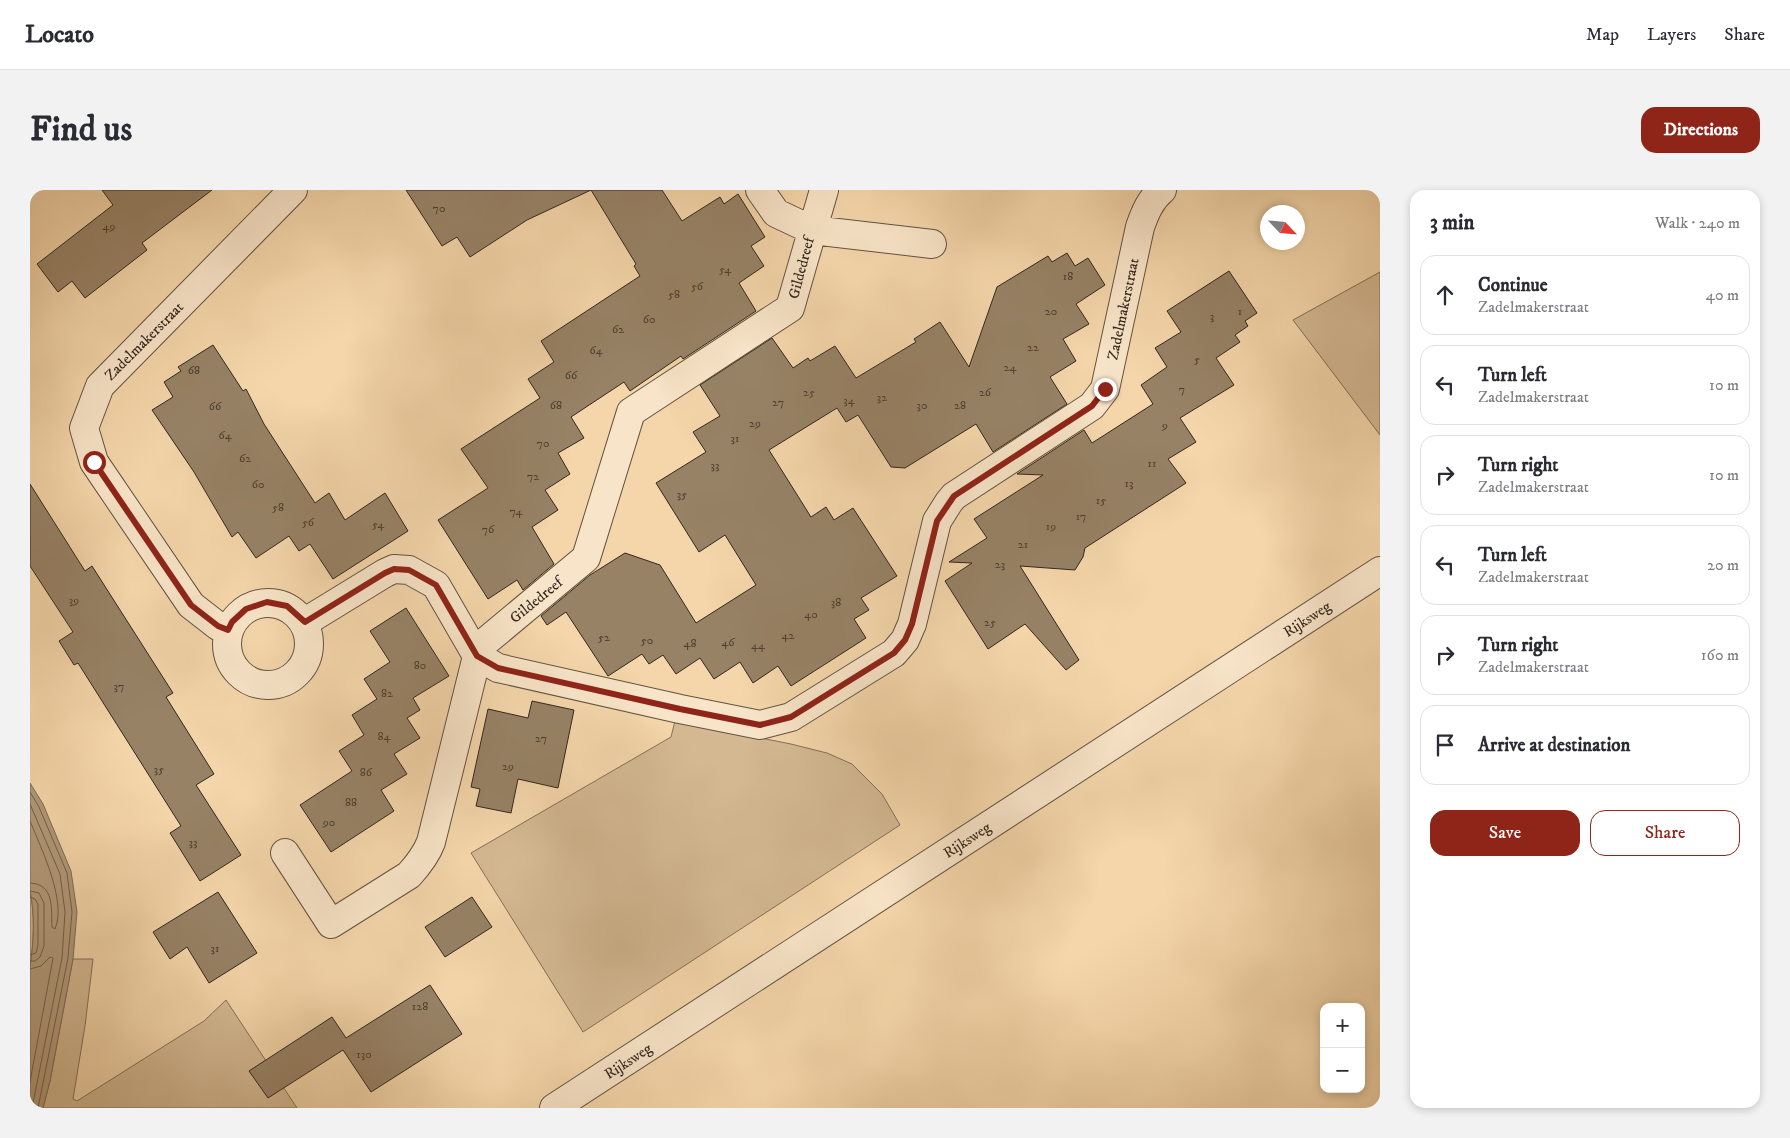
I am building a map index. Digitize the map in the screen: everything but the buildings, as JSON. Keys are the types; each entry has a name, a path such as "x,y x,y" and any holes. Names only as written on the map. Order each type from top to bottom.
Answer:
{"street":[{"name":"Zadelmakerstraat","path":"228,630 218,626 191,605 94,462 84,428 100,386 293,190"},
{"name":"Gildedreef","path":"760,190 776,213 812,230 932,244"},
{"name":"Gildedreef","path":"284,853 331,924 409,874 419,865 431,842 477,656 485,642 586,558 631,412 790,308 824,190"},
{"name":"Zadelmakerstraat","path":"477,656 498,668 760,725 791,717 894,653 909,633 937,521 949,502 954,496 1092,406 1105,389 1140,227 1153,197 1162,190"},
{"path":"305,622 385,573 394,569 409,570 436,585 477,656"},
{"name":"Rijksweg","path":"554,1108 1380,571"},
{"path":"267,602 287,606 305,622 311,639 306,662 292,679 270,686 247,680 232,664 226,644 228,630 232,622 246,609 267,602"}],"shaded area":[{"path":"1380,272 1380,435 1293,320"},
{"path":"675,721 791,744 827,753 852,764 882,794 900,825 583,1032 471,853 671,737"},
{"path":"30,890 33,928 30,967"},
{"path":"73,959 93,959 85,1026 73,1099 77,1101 204,1021 226,1000 297,1108 43,1108 50,1081"}],"water":[{"path":"30,783 43,804 71,871 77,912 73,959 50,1081 43,1108 30,1108 30,967 33,909 30,890"}],"route":[{"path":"94,462 191,605 218,626 228,630 232,622 246,609 267,602 287,606 305,622 385,573 394,569 409,570 436,585 477,656 498,668 760,725 791,717 894,653 909,633 937,521 949,502 954,496 1092,406 1105,389"}]}
